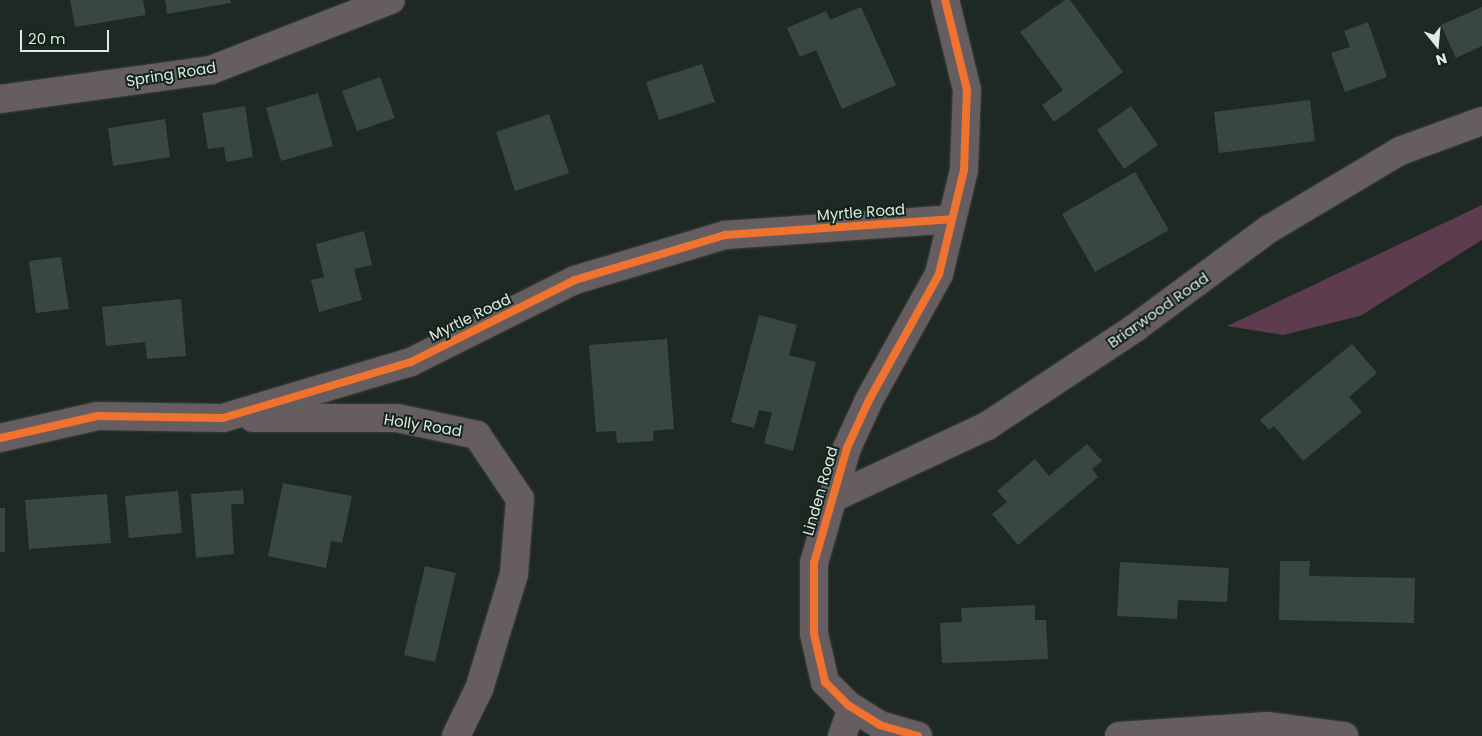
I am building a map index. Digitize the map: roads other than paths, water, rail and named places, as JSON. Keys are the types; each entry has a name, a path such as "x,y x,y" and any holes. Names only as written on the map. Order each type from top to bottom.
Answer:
{"street":[{"name":"Spring Road","path":"0,99 211,70 391,0"},
{"name":"Linden Road","path":"918,736 880,725 852,708 824,682 814,634 814,563 847,448 869,400 939,274 964,170 967,90 945,0"},
{"name":"Briarwood Road","path":"833,498 987,426 1135,328 1269,229 1400,151 1482,121"},
{"name":"Myrtle Road","path":"0,438 98,416 223,418 411,362 575,280 725,235 951,219"},
{"name":"Holly Road","path":"223,418 397,418 478,435 520,499 514,574 479,689 456,736"},
{"path":"842,736 852,708"},
{"path":"1119,736 1267,726 1344,736"}]}
